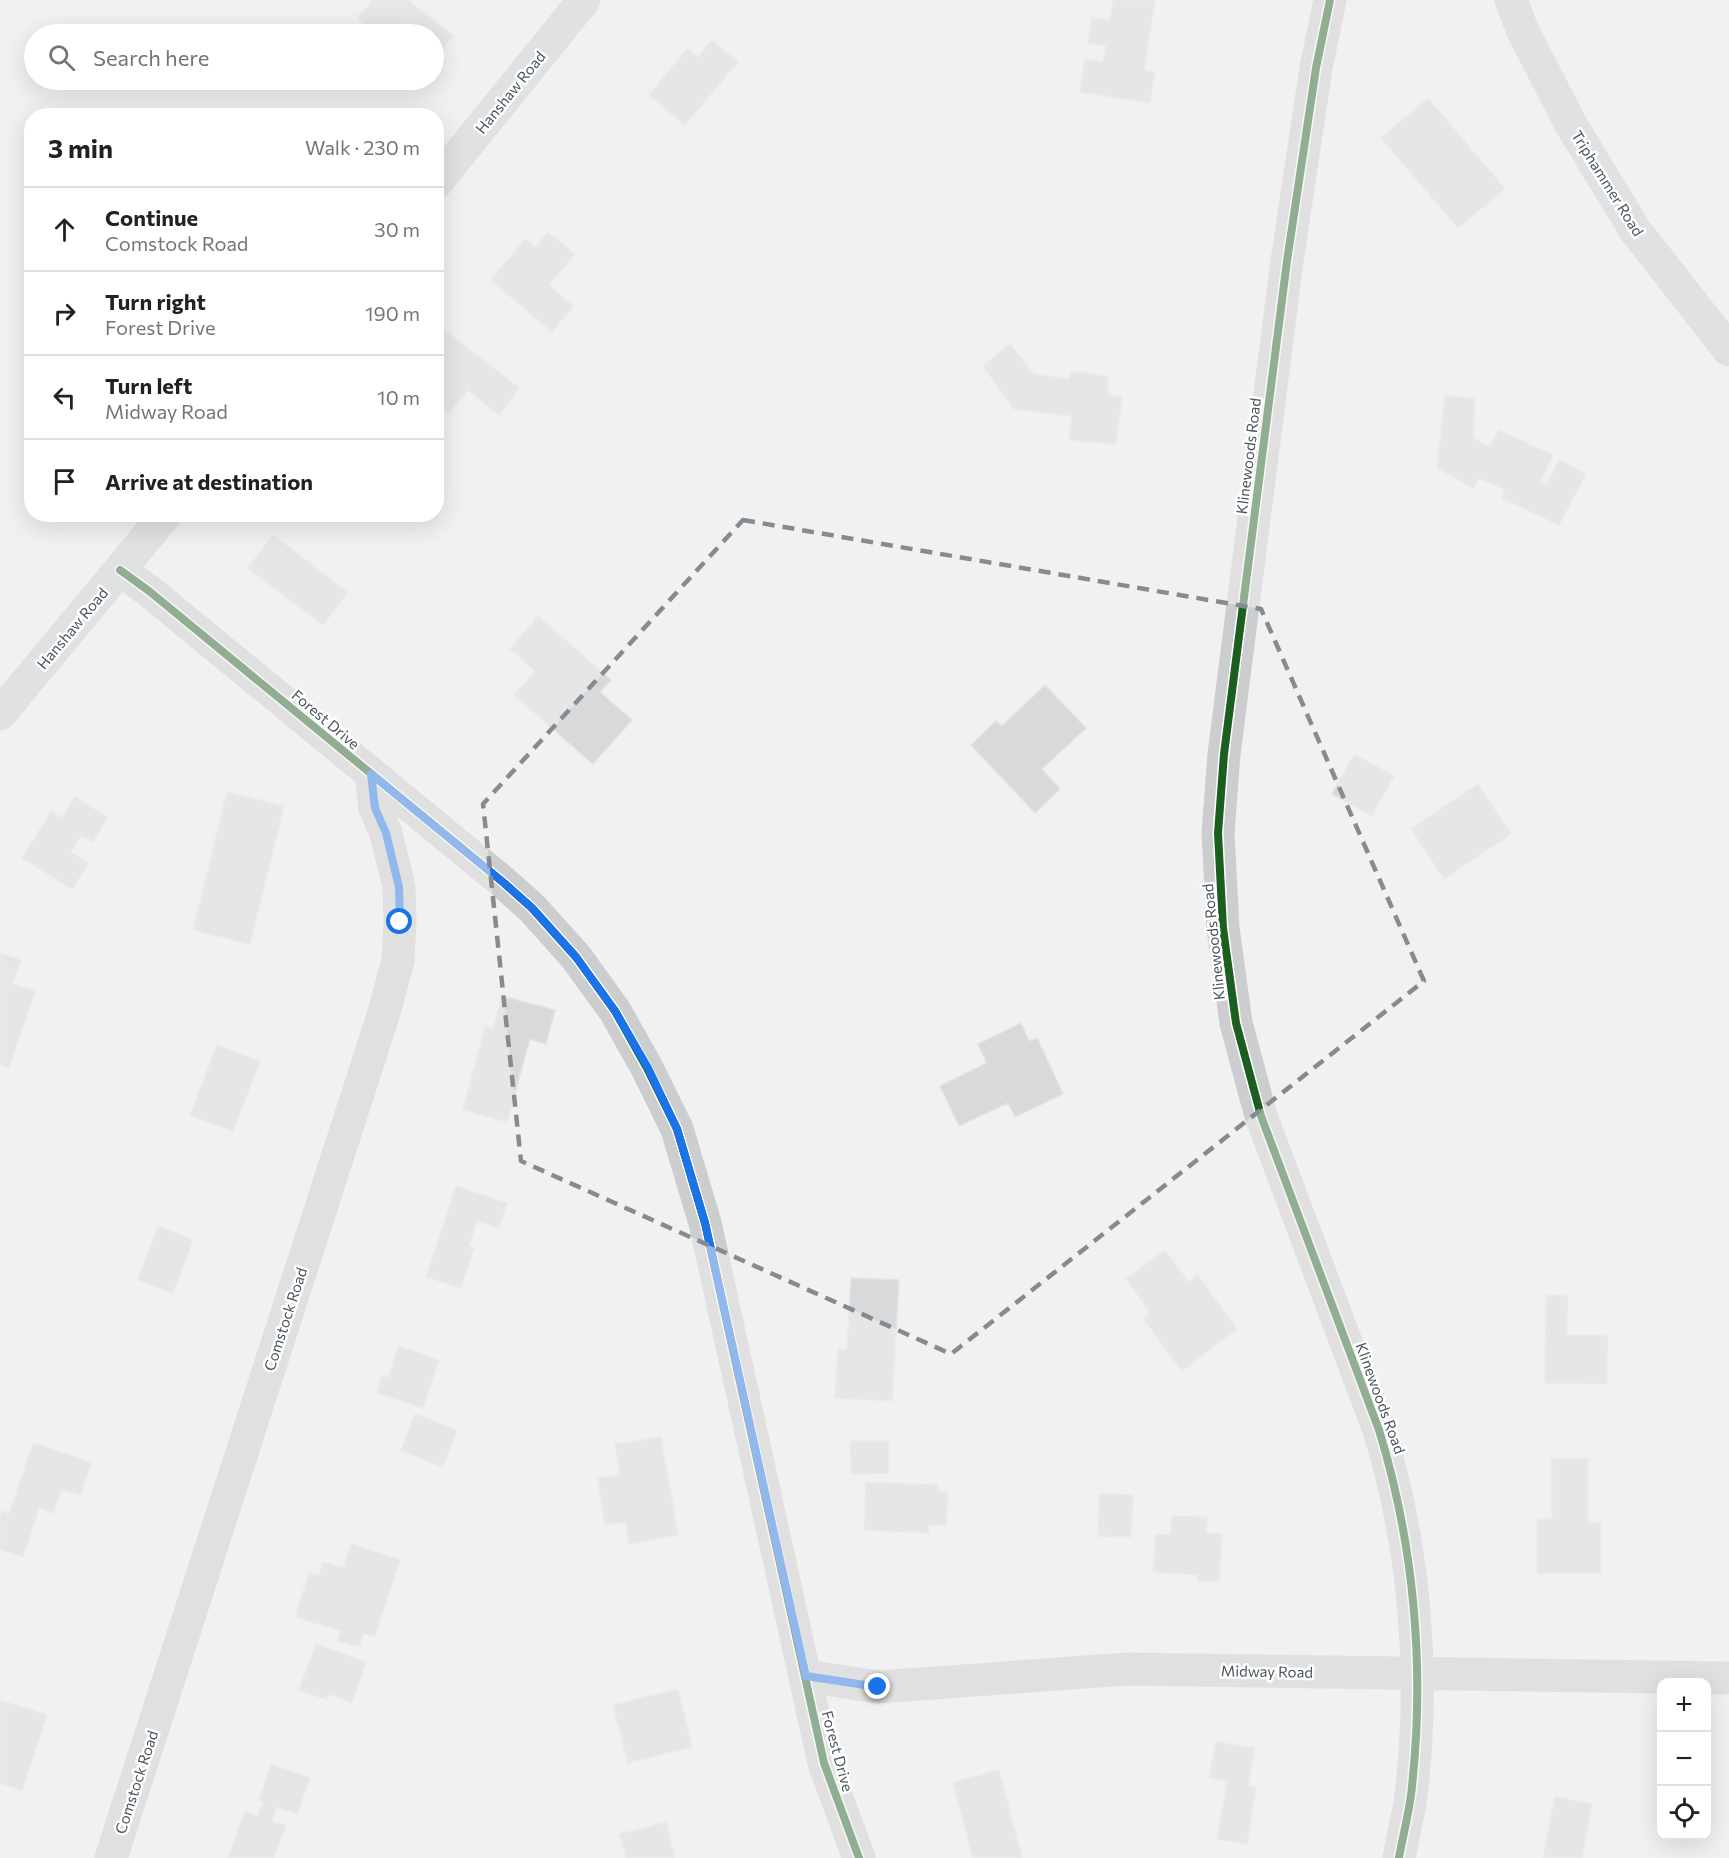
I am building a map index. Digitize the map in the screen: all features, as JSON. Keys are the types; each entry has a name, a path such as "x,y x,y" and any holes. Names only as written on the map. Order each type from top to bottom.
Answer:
{"street":[{"name":"Hanshaw Road","path":"444,173 584,0"},
{"name":"Klinewoods Road","path":"1330,0 1316,68 1287,261 1224,754 1218,833 1222,928 1236,1023 1261,1116 1379,1430 1391,1468 1405,1531 1416,1627 1416,1724 1412,1787 1399,1858"},
{"name":"Triphammer Road","path":"1511,0 1522,30 1570,123 1635,230 1729,350"},
{"name":"Hanshaw Road","path":"0,714 159,522"},
{"name":"Forest Drive","path":"120,570 149,591 532,908 576,957 615,1011 648,1068 677,1129 705,1223 824,1763 859,1858"},
{"name":"Comstock Road","path":"111,1858 382,1019 398,961 399,887 386,833 375,808 371,774"},
{"name":"Midway Road","path":"806,1676 878,1687 1128,1669 1729,1678"}],"highlighted area":[{"path":"743,520 1261,609 1424,981 951,1354 521,1161 483,804"}],"building":[{"path":"373,0 408,0 438,24 363,24 357,19"},
{"path":"1113,0 1155,0 1144,70 1155,72 1150,103 1080,92 1085,59 1103,62 1106,46 1088,43 1092,17 1110,21"},
{"path":"444,29 453,36 444,47"},
{"path":"712,40 738,62 685,125 649,95 687,49 698,57"},
{"path":"1428,98 1505,189 1458,228 1381,138"},
{"path":"548,232 575,254 549,285 573,306 552,332 491,280 525,239 535,248"},
{"path":"444,329 519,388 499,415 468,390 449,413 444,409"},
{"path":"1010,344 1034,374 1069,379 1071,371 1108,376 1108,395 1122,397 1116,444 1069,440 1072,416 1014,409 983,366"},
{"path":"1445,395 1475,399 1473,438 1490,447 1499,430 1553,455 1540,482 1547,484 1559,460 1586,474 1559,525 1502,498 1505,490 1479,478 1473,488 1437,468"},
{"path":"273,535 348,592 323,625 248,568"},
{"path":"538,616 611,680 600,692 632,720 593,764 514,695 535,671 510,649"},
{"path":"1045,685 1086,728 1042,769 1060,789 1035,813 971,745 996,721 1002,726"},
{"path":"1354,754 1394,776 1372,816 1332,794"},
{"path":"1478,784 1511,834 1444,879 1411,829"},
{"path":"227,792 284,806 250,944 193,930"},
{"path":"75,797 107,817 93,842 81,835 71,852 89,863 72,889 22,858 51,811 62,818"},
{"path":"0,953 21,960 12,984 35,991 9,1067 0,1064"},
{"path":"502,996 555,1010 546,1044 530,1039 507,1122 463,1110 485,1026 493,1028"},
{"path":"1021,1023 1029,1041 1037,1038 1063,1094 1015,1117 1008,1103 959,1126 940,1086 987,1063 978,1044"},
{"path":"217,1045 260,1061 233,1131 190,1115"},
{"path":"456,1186 507,1203 499,1228 477,1221 469,1246 474,1248 461,1288 426,1277"},
{"path":"158,1226 193,1240 173,1293 138,1280"},
{"path":"1165,1250 1189,1282 1198,1275 1237,1329 1182,1371 1143,1318 1150,1312 1126,1279"},
{"path":"851,1278 899,1280 892,1401 835,1398 838,1349 847,1349"},
{"path":"1546,1295 1568,1295 1567,1335 1608,1335 1607,1384 1545,1383"},
{"path":"398,1346 439,1360 423,1408 377,1393 382,1376 388,1378"},
{"path":"415,1414 457,1430 443,1467 401,1451"},
{"path":"661,1437 678,1535 629,1544 626,1522 605,1525 598,1478 620,1475 615,1444"},
{"path":"850,1441 889,1441 889,1473 851,1474"},
{"path":"33,1443 91,1462 81,1495 61,1489 54,1513 39,1508 23,1557 0,1549 0,1514 1,1511 9,1514"},
{"path":"1552,1458 1588,1458 1588,1522 1601,1522 1601,1573 1537,1573 1537,1519 1552,1519"},
{"path":"866,1482 938,1485 937,1491 948,1492 946,1525 929,1525 929,1533 864,1530"},
{"path":"1099,1494 1133,1495 1131,1537 1098,1536"},
{"path":"1172,1516 1207,1517 1206,1533 1222,1534 1219,1582 1197,1581 1198,1575 1153,1572 1156,1534 1171,1535"},
{"path":"351,1544 400,1560 375,1636 363,1633 359,1647 338,1641 341,1631 295,1617 309,1573 319,1576 323,1562 343,1568"},
{"path":"316,1644 366,1662 352,1703 328,1694 327,1700 299,1690"},
{"path":"678,1689 692,1747 628,1763 613,1705"},
{"path":"0,1700 47,1715 22,1790 0,1783"},
{"path":"1216,1742 1255,1748 1248,1786 1256,1788 1247,1844 1217,1839 1227,1781 1209,1778"},
{"path":"271,1764 310,1778 297,1814 277,1807 272,1821 286,1825 274,1858 228,1858 245,1811 258,1816 263,1802 259,1801"},
{"path":"999,1770 1022,1858 973,1858 953,1782"},
{"path":"1555,1797 1592,1804 1582,1858 1543,1858"},
{"path":"666,1822 675,1858 626,1858 620,1834"}],"cycle path":[{"path":"1330,0 1316,68 1287,261 1224,754 1218,833 1223,928 1236,1023 1261,1116 1379,1430 1401,1517 1414,1606 1417,1696 1411,1795 1399,1858"},
{"path":"120,570 149,591 504,883 532,908 576,957 615,1011 647,1068 677,1129 705,1223 824,1763 859,1858"}],"route":[{"path":"400,922 399,887 386,833 375,808 371,774 532,908 576,957 615,1011 648,1068 677,1129 705,1223 806,1676 878,1687"}]}
